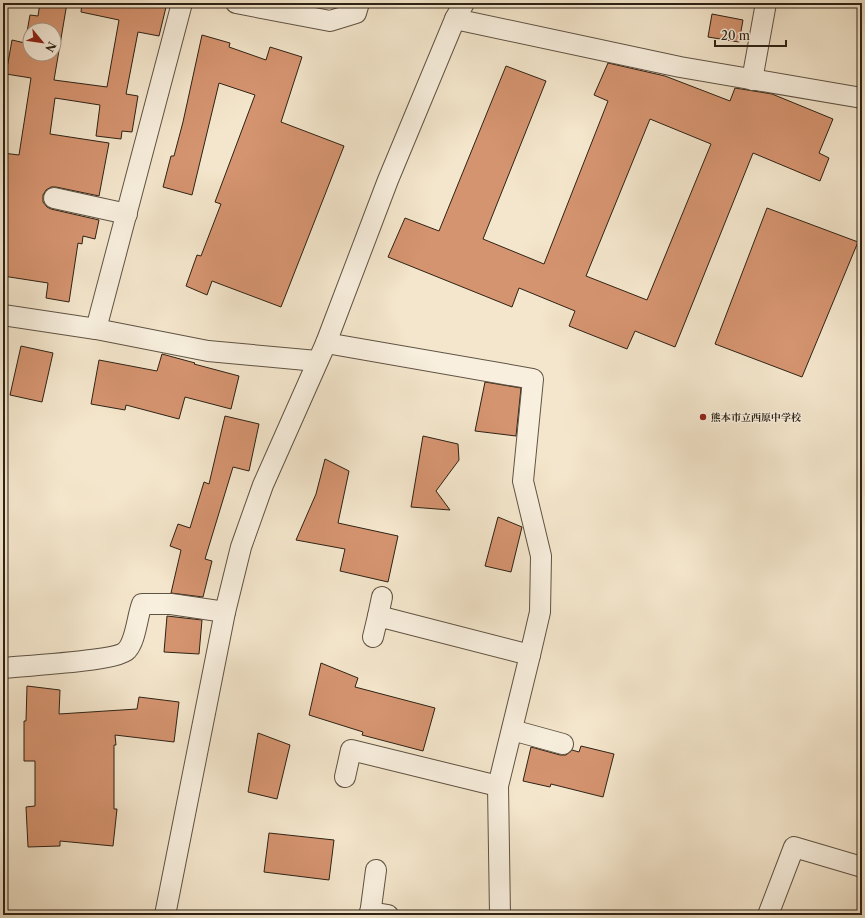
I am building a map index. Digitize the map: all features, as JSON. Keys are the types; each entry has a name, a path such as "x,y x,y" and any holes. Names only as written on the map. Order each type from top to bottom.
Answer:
{"street":[{"path":"96,328 182,3"},
{"path":"236,3 330,21 356,13 359,3"},
{"path":"752,80 766,3"},
{"path":"165,915 225,612 241,547 263,485 326,343 388,180 459,11 680,67 862,98"},
{"path":"54,198 127,214"},
{"path":"3,315 96,328 208,351 317,361"},
{"path":"326,343 533,379 524,481 541,556 540,612 498,786 500,915"},
{"path":"3,668 83,661 116,656 126,652 131,643 142,604 171,604 225,612"},
{"path":"373,637 380,607 530,655"},
{"path":"512,730 563,744"},
{"path":"345,777 351,750 498,786"},
{"path":"768,915 794,847 862,866"},
{"path":"376,870 376,914"}],"building":[{"path":"40,3 67,3 62,33 62,22 29,22 30,15 38,16"},
{"path":"82,3 167,3 159,36 138,32 126,94 138,96 132,132 122,131 121,139 96,136 100,105 55,98 50,134 109,143 99,196 56,187 51,187 46,190 43,195 43,202 51,209 99,220 95,239 83,236 82,244 78,243 69,302 46,298 48,283 3,276 3,153 19,155 31,78 6,74 12,40 22,42 22,62 57,62 54,80 107,87 119,20 81,12"},
{"path":"712,14 743,20 739,42 708,37"},
{"path":"202,35 230,43 229,47 266,60 270,47 302,57 281,122 344,146 281,307 212,281 207,295 186,286 197,255 201,256 221,204 215,202 255,95 219,83 192,195 163,187 171,156 174,156 183,122"},
{"path":"608,63 665,76 730,101 735,88 772,94 833,119 819,153 829,158 820,181 753,153 675,347 635,331 627,349 569,326 575,311 519,288 512,307 388,257 405,218 439,231 506,66 546,81 483,239 544,264 608,101 594,95","holes":["650,119 711,144 647,300 586,276"]},
{"path":"767,208 858,242 802,377 715,344"},
{"path":"21,346 53,353 42,402 10,395"},
{"path":"162,354 239,376 231,409 185,397 179,419 126,405 125,410 91,404 99,360 157,371"},
{"path":"485,382 521,388 516,436 475,431"},
{"path":"225,416 259,424 249,471 233,467 205,559 212,561 203,597 171,593 181,550 170,546 178,524 190,528 204,482 209,484"},
{"path":"423,436 458,444 459,460 436,491 450,510 411,507"},
{"path":"325,459 349,471 338,523 398,536 388,582 340,571 345,549 296,540 316,494"},
{"path":"498,517 522,527 511,572 485,566"},
{"path":"167,616 202,620 199,654 164,652"},
{"path":"321,663 358,678 355,687 435,708 423,751 362,735 363,732 309,715"},
{"path":"27,686 60,690 59,714 137,709 139,697 179,702 174,742 115,735 114,809 117,809 113,846 60,841 60,846 28,847 26,807 35,806 35,761 24,761 24,721 26,721"},
{"path":"258,733 290,745 277,799 248,792"},
{"path":"581,746 614,754 603,797 551,784 550,787 523,781 531,747 560,755 566,755 572,750 579,752"},
{"path":"269,833 334,840 329,880 264,872"}],"place":[{"name":"熊本市立西原中学校","path":"703,417"}]}
